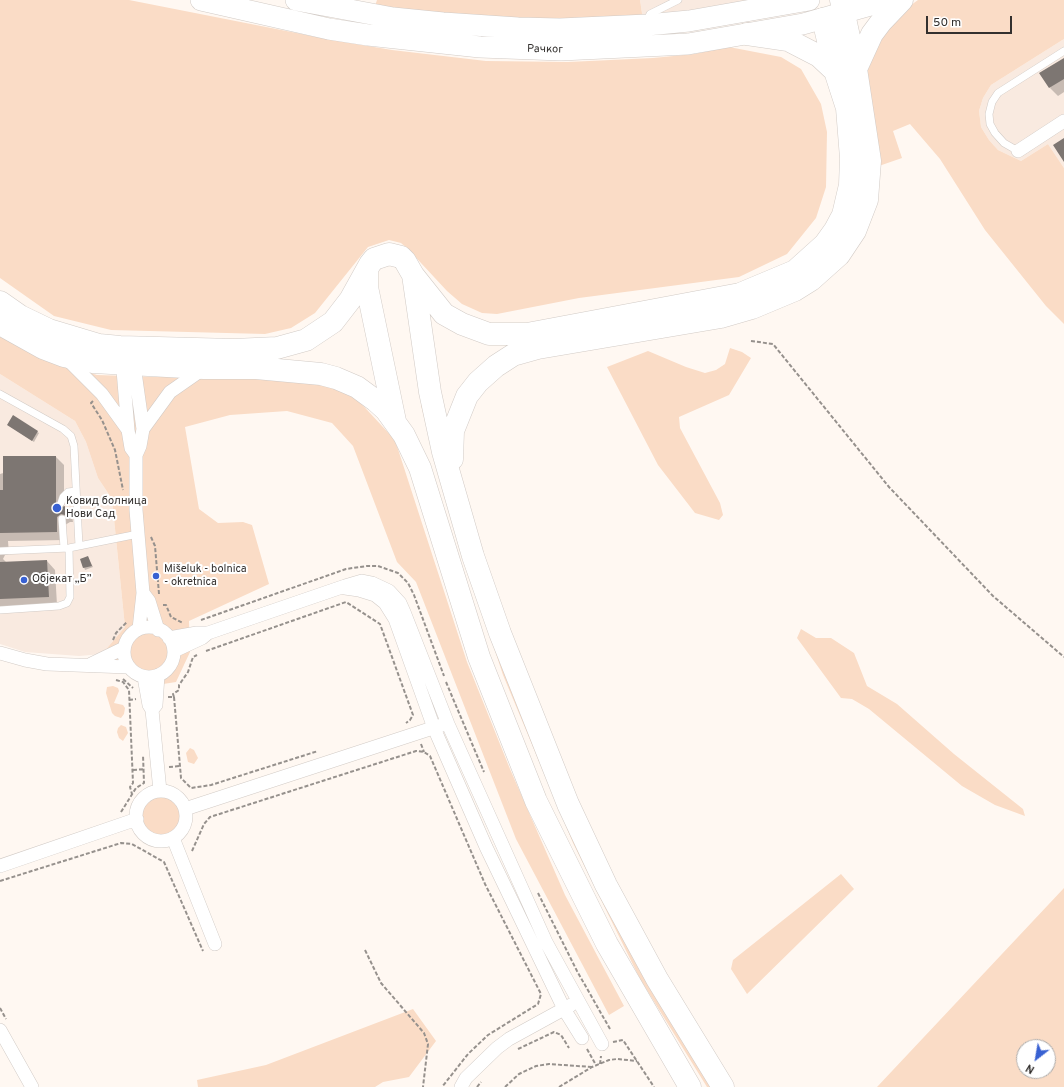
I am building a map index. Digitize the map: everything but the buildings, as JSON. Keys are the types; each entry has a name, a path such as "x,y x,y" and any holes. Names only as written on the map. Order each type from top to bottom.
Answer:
{"highway":[{"path":"846,70 881,22 902,0"},
{"path":"413,275 444,314 462,324 489,334 527,334 740,294 795,271 811,258 835,230 843,215 850,185 851,158 847,108 843,7"},
{"path":"452,486 453,431 467,396 478,382 496,366 513,355 538,348 721,317 752,308 795,290 811,280 839,255 855,231 862,216 867,200 870,160 846,70 823,19"},
{"path":"746,34 788,40 846,70"},
{"path":"0,324 30,342 64,356 93,362 127,356 290,346 315,335 333,322 350,300 370,264 379,257 394,255 409,265 413,275 430,392 452,486 473,556 500,633 568,804 606,884 632,934 722,1087"},
{"path":"367,270 367,287 395,421"},
{"path":"0,302 20,316 49,330 127,356 204,368 290,370 321,374 336,378 366,393 395,421 411,448 420,468 479,657 536,801 607,944 690,1087"}],"main road":[{"name":"Рачког","path":"201,0 329,29 368,35 496,48 562,50 632,48 688,44 823,19 843,7 888,0"},
{"name":"Рачког","path":"296,0 370,10 443,23 518,28 644,25 689,21 809,0"}],"street":[{"path":"1018,151 1064,121"},
{"path":"64,356 102,394 128,430"},
{"path":"127,356 142,429 140,446 136,455 143,533 143,593 139,629"},
{"path":"127,356 128,430 131,448 136,455"},
{"path":"142,429 170,392 185,379 204,368"},
{"path":"169,638 196,633 208,633 362,581 372,583 389,591 400,603 448,724 546,942 602,1044"},
{"path":"339,588 359,590 375,595 385,603 395,619 434,728 486,847 564,1009 582,1038"},
{"path":"143,593 149,601 158,630"},
{"path":"152,628 158,630 169,638 174,651 168,668 158,675 144,676 132,671 125,661 124,648 130,637 139,629 152,628"},
{"path":"174,651 202,638 208,633"},
{"path":"91,664 124,648"},
{"path":"0,653 47,664 91,664 109,667 128,666"},
{"path":"152,710 156,705 158,675"},
{"path":"144,676 149,705 152,710 160,791"},
{"path":"185,809 448,724"},
{"path":"160,791 176,796 185,809 184,826 173,838 158,840 150,838 139,827 137,819 140,804 152,793 160,791"},
{"path":"0,866 137,819"},
{"path":"173,838 214,944"},
{"path":"461,1087 466,1078 497,1048 578,1002"},
{"path":"0,1030 32,1087"}],"lane":[{"path":"644,25 650,14 678,0"},
{"path":"1018,151 1004,143 995,133 990,124 989,114 992,102 998,92 1064,52"},
{"path":"0,394 68,432 74,446 80,546"},
{"path":"61,503 63,497 68,492 76,490"},
{"path":"0,610 59,606 67,603 70,597 67,548 62,519"},
{"path":"0,551 67,548 143,533"}],"path":[{"path":"751,341 773,344 889,487 993,596 1064,657"},
{"path":"102,394 91,403 102,420 115,450 124,495"},
{"path":"143,533 154,546 159,600"},
{"path":"199,621 346,569"},
{"path":"179,690 178,685 188,672 191,662 200,653 346,602 380,624 412,715 410,720 399,726"},
{"path":"160,604 166,605 167,611 176,621 184,624 189,623"},
{"path":"111,646 116,633 131,618"},
{"path":"109,667 110,672 130,684 137,692"},
{"path":"109,667 107,679 118,680 129,690 133,783 130,787 132,794"},
{"path":"174,697 181,778 191,788 211,785 324,750"},
{"path":"192,857 193,844 204,824 210,817 416,751 424,752 430,756 485,884 541,994 538,1004 488,1035 468,1054 442,1087"},
{"path":"114,814 121,811 132,794 144,783 143,754"},
{"path":"0,881 121,843 132,844 146,854 160,858 164,862 203,951"},
{"path":"365,950 381,983 424,1034 428,1044 423,1087"},
{"path":"579,974 610,1028"},
{"path":"512,1052 554,1032 561,1035 569,1048"},
{"path":"582,1038 596,1065"},
{"path":"602,1044 623,1040 654,1087"},
{"path":"559,1087 596,1065 617,1059 637,1062"},
{"path":"505,1087 519,1074 536,1066 549,1064 592,1067"},
{"path":"477,1087 484,1078"}],"shaded area":[{"path":"0,0 129,0 332,40 392,50 486,61 568,62 653,58 694,54 729,47 781,57 801,69 821,104 827,132 826,187 816,218 787,254 739,277 579,298 497,314 482,313 462,304 447,291 408,249 401,243 389,240 368,247 315,313 291,328 265,334 111,330 54,316 0,278"},
{"path":"377,0 640,0 643,20 564,30 373,12"},
{"path":"640,0 772,0 643,20"},
{"path":"918,0 1064,0 1064,39 991,85 983,98 979,111 981,127 989,140 998,150 1021,161 1048,144 1064,168 1064,324 1046,306 985,230 940,159 910,124 893,131 902,158 876,167 864,70 893,18"},
{"path":"1064,39 1064,168 1048,144 1021,161 998,150 989,140 981,127 979,111 983,98 991,85"},
{"path":"0,331 40,357 97,375 157,377 282,376 324,383 356,398 395,440 467,662 510,769 565,895 624,1006 609,1015 516,839 416,582 397,562 353,446 332,423 287,411 230,415 185,427 199,509 218,523 243,522 252,525 269,584 189,621 190,652 176,682 144,687 102,654 125,627 112,499 98,478 86,442 75,421 0,374"},
{"path":"730,348 742,352 751,358 729,395 679,417 680,428 720,503 723,515 719,520 695,513 658,465 607,367 648,351 686,367 705,373 716,370 725,364"},
{"name":"Ковид болница Нови Сад","path":"0,374 75,421 86,442 98,478 112,499 125,627 102,654 79,656 25,652 0,644"},
{"path":"426,404 508,674 713,1087 707,1087 640,979 573,843 503,675 447,505 421,405"},
{"path":"801,629 816,638 831,638 854,653 867,686 897,704 954,754 1023,809 1025,816 995,805 962,786 869,709 852,699 841,698 797,638"},
{"path":"113,686 118,688 119,691 114,703 123,705 125,708 124,714 121,718 112,713 106,693 107,687"},
{"path":"121,725 126,727 128,733 123,741 119,738 117,732"},
{"path":"190,748 194,750 198,758 194,764 188,762 186,753"},
{"path":"158,795 166,795 174,798 180,804 183,816 180,828 174,834 166,837 158,837 150,834 144,828 141,820 141,812 144,804 150,798"},
{"path":"841,874 854,889 747,994 731,969 733,960"},
{"path":"1064,888 1064,1087 877,1087"},
{"path":"413,1009 436,1041 409,1077 383,1082 375,1087 198,1087 197,1080 266,1065"}],"place":[{"name":"Ковид болница Нови Сад","path":"57,508"},
{"name":"Mišeluk - bolnica - okretnica","path":"156,576"},
{"name":"Објекат „Б”","path":"24,580"}]}
